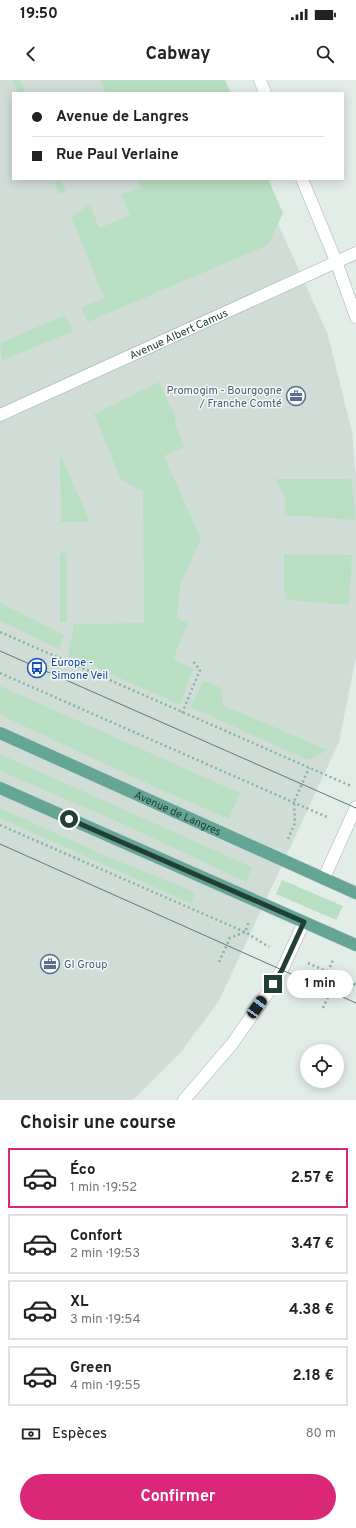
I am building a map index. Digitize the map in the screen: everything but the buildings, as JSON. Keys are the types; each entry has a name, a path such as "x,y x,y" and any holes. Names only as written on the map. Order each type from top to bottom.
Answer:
{"main road":[{"name":"Avenue de Langres","path":"0,733 356,893"},
{"path":"0,788 356,945"}],"street":[{"path":"260,80 266,92"},
{"path":"302,180 336,261 356,317"},
{"name":"Avenue Albert Camus","path":"0,415 356,253"},
{"path":"324,878 356,807"},
{"path":"184,1100 232,1044 267,994 282,970 304,922"}],"path":[{"path":"0,632 356,788"},
{"path":"182,713 200,670 192,660"},
{"path":"0,673 331,819"},
{"path":"284,846 295,823 294,802 308,768"},
{"path":"0,824 245,932 268,946"},
{"path":"219,962 230,938 245,932 251,918"},
{"path":"323,1008 334,984 328,971 335,956"},
{"path":"305,962 328,971 356,985"}],"shaded area":[{"path":"0,80 216,80 221,92 12,92 12,180 258,180 328,335 352,432 356,476 356,657 339,742 219,1001 180,1053 133,1100 0,1100"}],"green space":[{"path":"13,80 20,80 25,92 18,92"},
{"path":"100,80 225,80 231,92 105,92"},
{"path":"54,180 60,180 66,192 60,194"},
{"path":"138,180 268,180 283,213 268,245 88,322 81,308 104,298 71,217 90,204 99,228 130,215 121,194 141,188"},
{"path":"65,315 73,331 2,361 0,343"},
{"path":"159,382 176,418 174,420 184,447 164,456 201,539 180,585 177,618 188,623 173,659 193,669 180,705 68,655 74,624 144,623 143,491 121,480 94,414"},
{"path":"60,453 90,522 61,522"},
{"path":"275,479 351,479 356,520 285,515 285,498"},
{"path":"60,553 67,553 67,622 60,622"},
{"path":"284,554 352,555 349,605 286,600 284,588"},
{"path":"0,603 64,635 59,649 0,621"},
{"path":"203,681 221,688 223,705 328,750 308,760 190,707"},
{"path":"0,686 240,793 229,819 155,787 0,715"},
{"path":"0,754 252,867 246,882 125,825 0,771"},
{"path":"0,808 113,859 195,892 192,904 0,818"},
{"path":"282,880 343,906 336,920 276,894"}],"tram line":[{"path":"0,651 356,808"},
{"path":"0,844 356,1003"}],"place":[{"name":"Promogim - Bourgogne / Franche Comté","path":"296,396"},
{"name":"Europe - Simone Veil","path":"37,668"},
{"name":"GI Group","path":"50,964"}],"route":[{"path":"69,819 304,922 282,970 273,984"}]}
